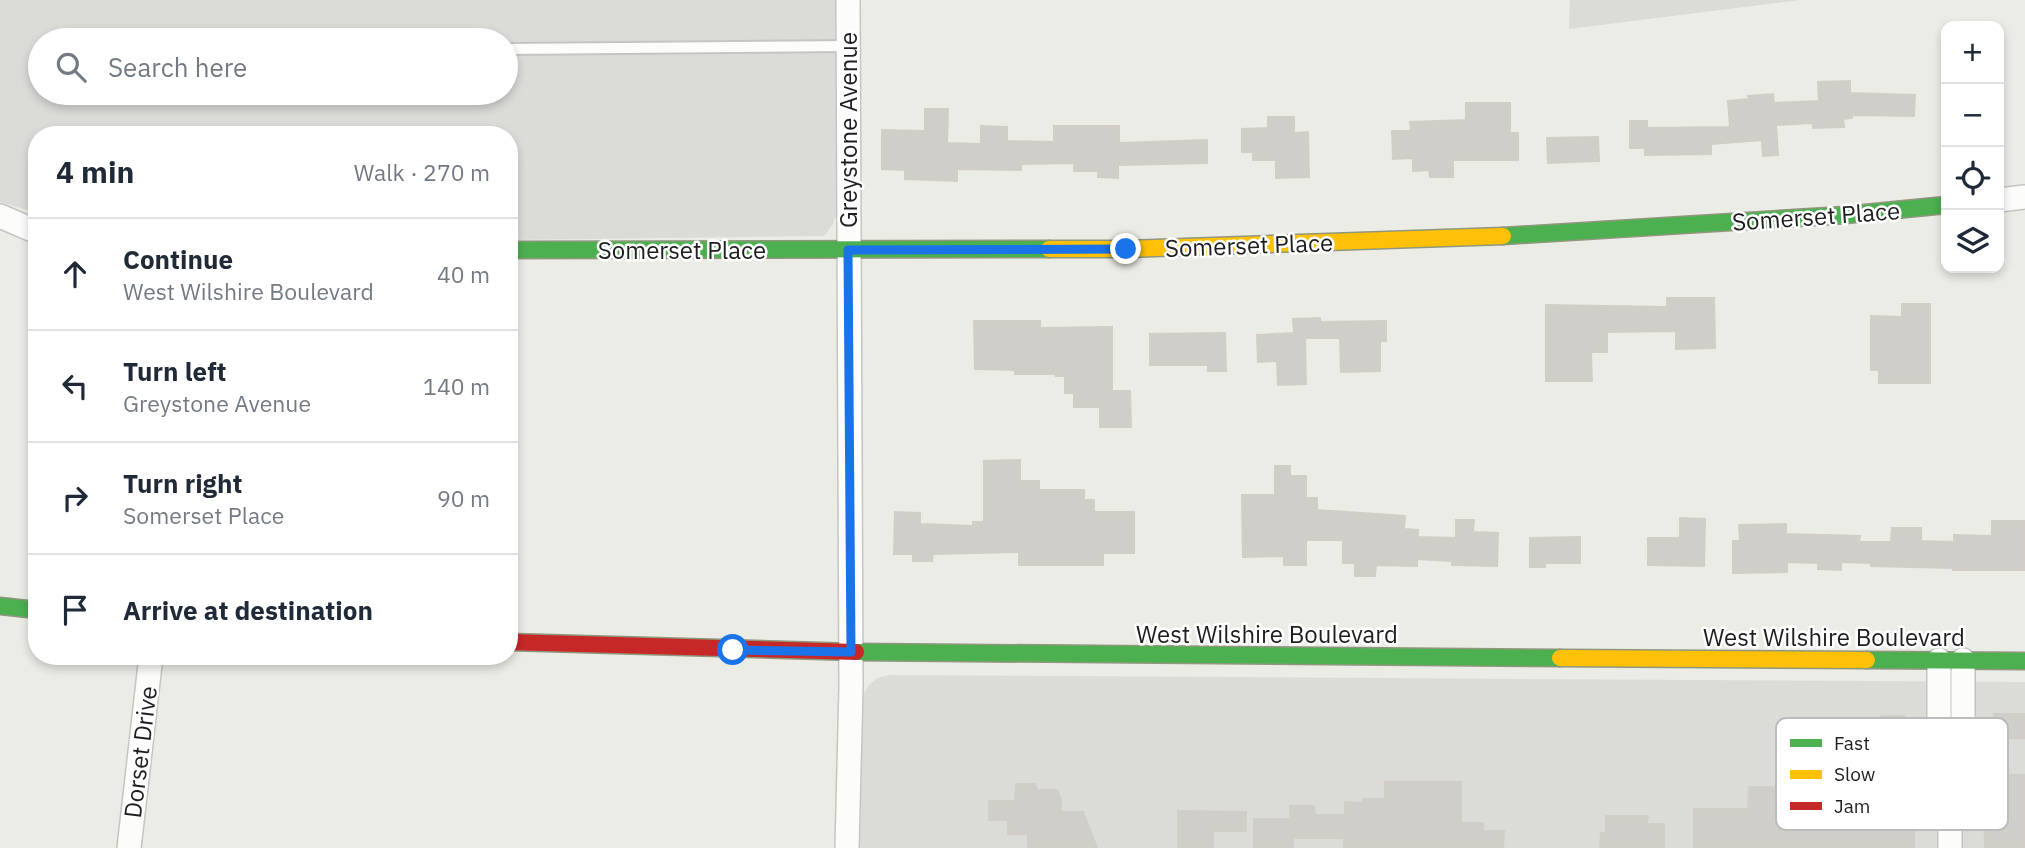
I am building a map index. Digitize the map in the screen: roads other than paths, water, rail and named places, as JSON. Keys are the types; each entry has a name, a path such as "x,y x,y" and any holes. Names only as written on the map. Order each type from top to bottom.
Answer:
{"street":[{"name":"Greystone Avenue","path":"847,848 851,760 848,0"},
{"path":"2004,199 2025,197"},
{"name":"Somerset Place","path":"518,250 1126,249 1514,236 1845,215 1941,205"},
{"path":"0,216 28,227"},
{"path":"0,606 28,609"},
{"name":"West Wilshire Boulevard","path":"518,642 851,652 2025,661"},
{"path":"1939,660 1939,718"},
{"path":"1963,660 1963,718"},
{"name":"Dorset Drive","path":"129,848 150,665"},
{"path":"1950,830 1950,848"}],"lane":[{"path":"518,49 848,46"}]}
